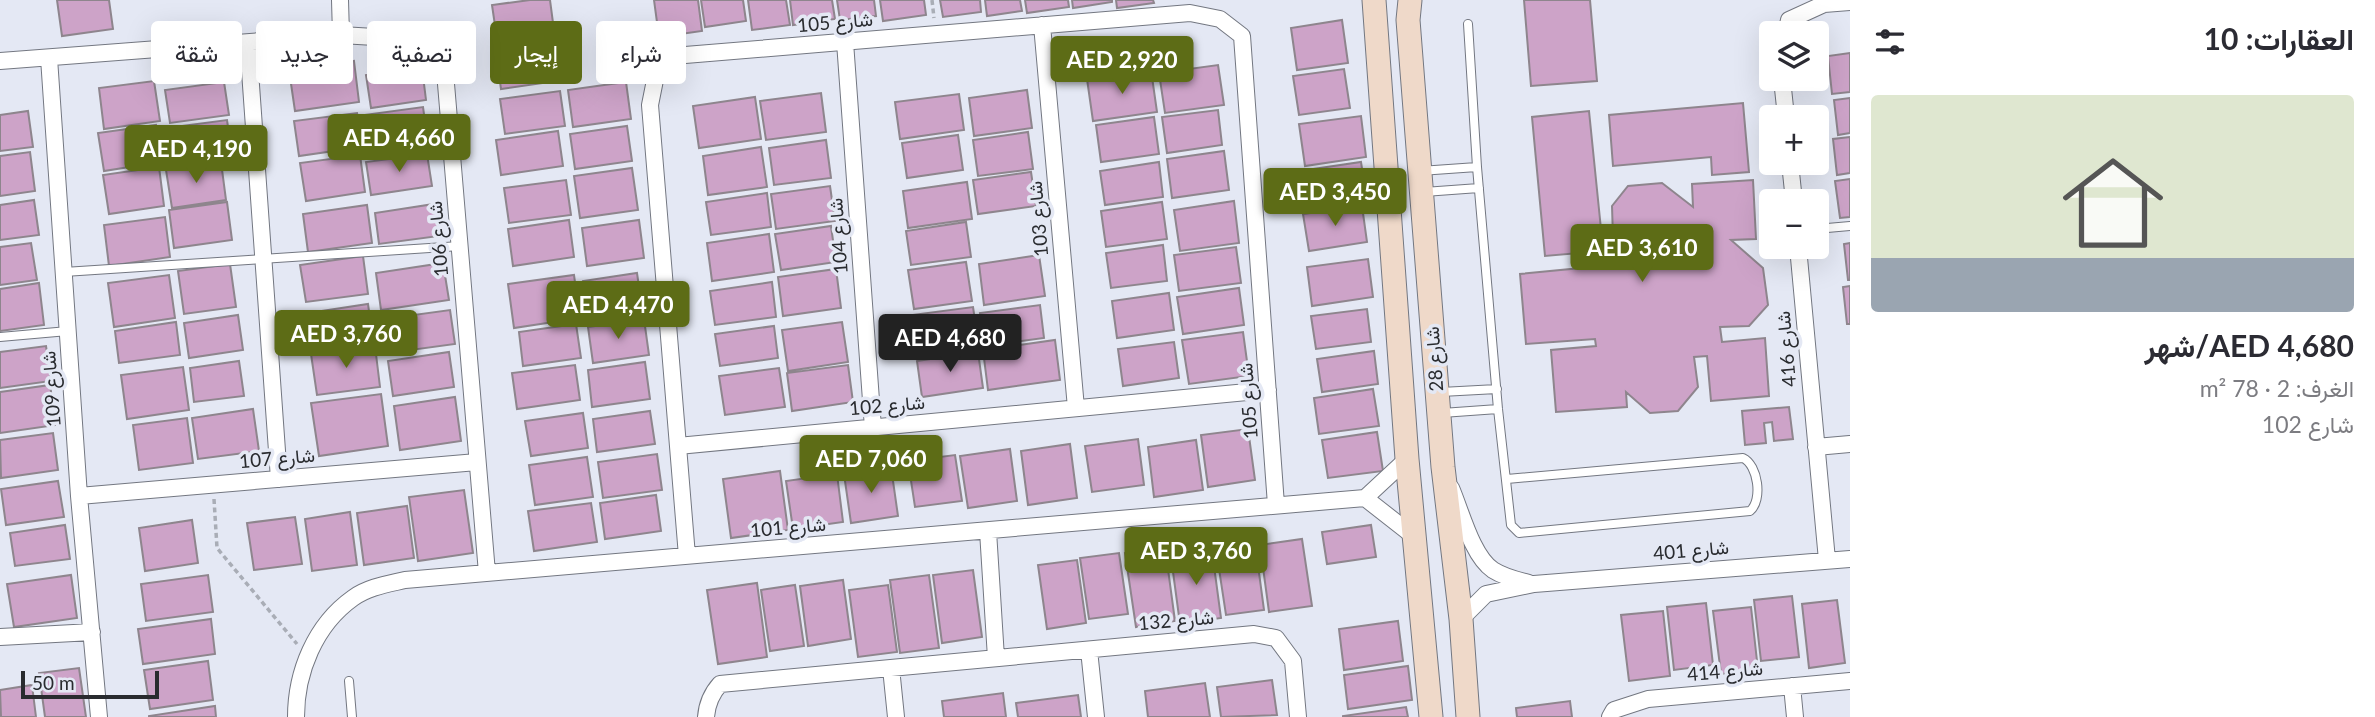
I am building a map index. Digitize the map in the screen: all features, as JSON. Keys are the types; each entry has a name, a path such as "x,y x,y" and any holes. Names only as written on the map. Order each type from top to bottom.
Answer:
{"street":[{"path":"340,0 341,21"},
{"name":"شارع 28","path":"1374,0 1407,459 1432,717"},
{"name":"شارع 28","path":"1410,0 1408,20 1443,467 1461,619 1468,717"},
{"path":"1789,21 1824,4 1850,2"},
{"name":"شارع 105","path":"687,556 650,105 656,75 673,56 1190,13 1220,19 1242,36 1276,505"},
{"name":"شارع 103","path":"1042,26 1076,408"},
{"name":"شارع 106","path":"353,37 425,40 444,60 487,573"},
{"name":"شارع 106","path":"0,61 256,42"},
{"name":"شارع 104","path":"845,42 873,428"},
{"path":"248,43 279,479"},
{"name":"شارع 109","path":"49,58 79,496 99,717"},
{"name":"شارع 416","path":"1799,259 1827,561"},
{"name":"شارع 102","path":"678,446 1268,390"},
{"path":"1816,447 1850,444"},
{"path":"1407,459 1365,498 1416,538"},
{"name":"شارع 107","path":"79,496 477,462"},
{"name":"شارع 401","path":"1443,467 1478,555 1490,569 1508,578 1534,584"},
{"name":"شارع 101","path":"296,717 297,689 308,656 325,626 364,592 405,580 1365,498"},
{"path":"988,531 996,658"},
{"name":"شارع 401","path":"1461,619 1486,594 1534,584 1850,559"},
{"path":"0,637 92,632"},
{"name":"شارع 132","path":"706,717 707,705 720,684 1254,634 1276,638 1293,661 1297,717"},
{"path":"1089,650 1096,717"},
{"path":"891,668 896,717"},
{"name":"شارع 414","path":"1610,717 1614,710 1648,699 1850,681"},
{"path":"1792,686 1795,717"}],"lane":[{"path":"1468,24 1477,167 1511,525 1519,533 1750,511 1758,498 1754,470 1743,458 1507,479"},
{"path":"1421,182 1477,167"},
{"path":"1421,182 1479,188"},
{"path":"1829,228 1850,226"},
{"path":"64,272 460,246"},
{"path":"0,337 68,331"},
{"path":"1438,403 1497,389"},
{"path":"1438,403 1498,409"},
{"path":"349,681 352,717"}],"path":[{"path":"213,485 217,548 308,656"}],"building":[{"path":"57,0 109,0 113,29 62,36"},
{"path":"550,0 553,21 494,21 492,5"},
{"path":"654,0 698,0 702,31 686,33 686,21 657,21"},
{"path":"701,0 743,0 746,21 705,27"},
{"path":"748,0 786,0 790,25 752,30"},
{"path":"790,0 832,0 835,19 793,25"},
{"path":"837,0 874,0 876,16 840,20"},
{"path":"880,0 924,0 926,15 883,21"},
{"path":"940,0 980,0 981,12 943,17"},
{"path":"985,0 1020,0 1022,11 987,16"},
{"path":"1025,0 1068,0 1069,7 1027,13"},
{"path":"1072,0 1112,0 1112,2 1073,8"},
{"path":"1116,0 1153,0 1154,3 1117,8"},
{"path":"1524,0 1590,0 1597,81 1531,86"},
{"path":"1342,20 1348,63 1297,70 1291,28"},
{"path":"1850,53 1850,92 1832,94 1829,56"},
{"path":"353,61 359,102 295,111 291,84 353,84"},
{"path":"1218,65 1224,105 1165,113 1159,73"},
{"path":"1344,69 1350,108 1299,115 1293,76"},
{"path":"1151,70 1157,112 1093,121 1087,79"},
{"path":"151,81 154,84 160,121 104,129 99,88"},
{"path":"224,84 229,115 170,123 165,90"},
{"path":"367,84 424,84 426,100 371,108"},
{"path":"500,84 536,84 501,89"},
{"path":"626,84 631,119 573,127 568,90"},
{"path":"1027,90 1032,128 974,136 969,98"},
{"path":"560,91 565,126 505,134 500,99"},
{"path":"821,93 826,132 766,140 760,101"},
{"path":"959,94 964,130 900,139 895,102"},
{"path":"755,97 761,139 699,148 693,106"},
{"path":"1850,98 1850,133 1838,135 1834,100"},
{"path":"1743,103 1749,172 1712,175 1711,157 1613,166 1609,115"},
{"path":"423,107 428,143 369,151 364,115"},
{"path":"1218,110 1222,145 1167,153 1162,117"},
{"path":"28,111 33,147 0,151 0,115"},
{"path":"1589,111 1602,239 1613,238 1612,206 1628,186 1662,183 1693,207 1692,184 1753,180 1756,239 1731,240 1763,268 1768,305 1749,326 1720,327 1722,342 1765,338 1769,396 1711,401 1707,356 1694,357 1698,387 1678,411 1650,413 1626,392 1627,407 1556,412 1551,350 1596,346 1595,339 1526,344 1520,274 1591,267 1590,252 1545,256 1532,117"},
{"path":"357,113 362,147 299,156 294,121"},
{"path":"1361,116 1366,157 1305,166 1299,124"},
{"path":"1154,117 1159,154 1101,162 1096,125"},
{"path":"227,120 232,155 171,164 166,128"},
{"path":"156,125 161,162 104,171 98,133"},
{"path":"627,126 632,161 575,169 570,134"},
{"path":"558,131 563,166 501,175 496,140"},
{"path":"1028,132 1033,169 978,176 973,140"},
{"path":"958,135 963,170 907,178 902,143"},
{"path":"1850,137 1850,173 1837,175 1833,139"},
{"path":"826,140 831,178 774,185 769,148"},
{"path":"761,147 767,187 708,195 703,156"},
{"path":"1224,151 1229,190 1172,198 1167,159"},
{"path":"30,152 35,191 0,196 0,156"},
{"path":"427,154 432,186 371,195 366,162"},
{"path":"360,155 365,192 306,201 300,163"},
{"path":"221,162 226,200 172,208 166,170"},
{"path":"1159,162 1163,197 1105,205 1100,171"},
{"path":"1361,162 1367,201 1304,210 1299,171"},
{"path":"159,167 164,206 109,214 103,175"},
{"path":"632,168 638,210 580,218 574,176"},
{"path":"1031,172 1036,206 978,214 973,180"},
{"path":"1850,179 1850,217 1840,218 1835,181"},
{"path":"566,180 571,215 509,223 504,188"},
{"path":"967,182 972,219 908,228 903,191"},
{"path":"830,186 835,221 776,229 771,194"},
{"path":"767,193 771,227 711,235 706,202"},
{"path":"34,200 39,235 0,240 0,205"},
{"path":"1234,201 1239,243 1180,251 1174,210"},
{"path":"227,202 232,240 174,248 169,210"},
{"path":"1162,202 1167,239 1106,247 1101,211"},
{"path":"434,204 439,236 379,244 375,213"},
{"path":"367,205 372,243 308,252 303,214"},
{"path":"1362,206 1367,242 1309,251 1303,214"},
{"path":"165,217 170,257 109,266 104,225"},
{"path":"569,220 574,257 513,266 508,229"},
{"path":"639,220 644,258 587,266 582,228"},
{"path":"966,222 971,257 911,265 906,231"},
{"path":"831,226 836,262 781,270 775,234"},
{"path":"769,234 774,272 712,281 707,243"},
{"path":"31,243 37,280 0,285 0,247"},
{"path":"1850,243 1850,280 1848,280 1844,244"},
{"path":"1163,245 1167,281 1111,288 1106,253"},
{"path":"1236,247 1241,283 1179,291 1174,255"},
{"path":"1039,255 1045,296 984,305 979,264"},
{"path":"363,256 368,294 306,302 300,265"},
{"path":"1368,259 1373,297 1312,306 1307,267"},
{"path":"966,262 972,301 914,309 908,270"},
{"path":"443,263 449,300 381,310 376,273"},
{"path":"230,264 236,307 184,314 178,271"},
{"path":"836,269 841,308 783,316 778,277"},
{"path":"637,273 643,315 589,323 583,281"},
{"path":"169,275 175,318 114,327 108,283"},
{"path":"574,275 580,318 514,328 508,284"},
{"path":"772,282 776,317 715,325 710,291"},
{"path":"39,283 44,325 0,331 0,289"},
{"path":"1850,286 1850,324 1847,324 1843,287"},
{"path":"1239,288 1244,325 1183,334 1177,297"},
{"path":"1169,293 1174,330 1117,338 1112,301"},
{"path":"368,304 373,340 313,348 308,313"},
{"path":"1040,305 1044,338 985,346 980,313"},
{"path":"973,307 979,347 918,356 912,315"},
{"path":"1367,309 1371,342 1316,349 1311,316"},
{"path":"450,310 455,344 389,353 384,319"},
{"path":"238,315 243,350 189,358 184,323"},
{"path":"644,319 649,355 593,363 588,327"},
{"path":"176,322 180,355 119,363 115,331"},
{"path":"842,322 848,362 788,371 782,330"},
{"path":"576,324 581,358 523,366 519,332"},
{"path":"774,326 778,358 720,366 715,334"},
{"path":"1243,332 1249,376 1189,384 1182,340"},
{"path":"1055,340 1060,380 988,390 983,350"},
{"path":"1174,342 1179,378 1123,386 1118,349"},
{"path":"46,346 51,381 0,388 0,352"},
{"path":"375,346 380,387 317,395 311,354"},
{"path":"1374,351 1378,384 1322,392 1317,359"},
{"path":"449,352 454,387 393,396 388,361"},
{"path":"978,352 983,388 922,397 917,361"},
{"path":"239,361 244,396 194,402 190,368"},
{"path":"645,362 650,399 592,407 588,370"},
{"path":"575,365 580,400 517,409 512,373"},
{"path":"848,365 853,402 792,411 787,373"},
{"path":"183,367 189,410 127,419 121,375"},
{"path":"779,368 785,407 725,415 719,376"},
{"path":"50,385 56,425 0,433 0,392"},
{"path":"1373,389 1379,426 1319,434 1314,398"},
{"path":"381,394 388,446 319,456 311,403"},
{"path":"455,397 461,441 400,450 394,406"},
{"path":"1789,407 1793,439 1774,441 1772,422 1764,423 1766,443 1745,445 1742,411"},
{"path":"253,409 259,451 198,459 192,418"},
{"path":"650,411 655,444 597,452 593,419"},
{"path":"583,413 588,448 531,456 525,421"},
{"path":"187,418 193,463 139,470 133,425"},
{"path":"1248,429 1255,480 1208,487 1201,435"},
{"path":"1377,432 1383,471 1328,478 1322,440"},
{"path":"53,433 58,470 1,478 0,440"},
{"path":"1138,439 1144,485 1092,492 1085,446"},
{"path":"1196,440 1203,490 1154,497 1148,447"},
{"path":"1070,444 1077,498 1028,505 1021,451"},
{"path":"1010,449 1017,501 968,508 960,456"},
{"path":"657,454 662,490 603,498 598,462"},
{"path":"955,455 962,501 915,507 908,461"},
{"path":"587,457 593,497 535,505 529,465"},
{"path":"891,467 898,516 851,523 844,474"},
{"path":"780,471 788,530 731,538 723,479"},
{"path":"837,474 843,522 793,529 786,481"},
{"path":"58,481 64,517 6,525 1,489"},
{"path":"464,490 473,553 418,561 409,497"},
{"path":"656,495 661,531 605,539 600,503"},
{"path":"591,503 597,542 534,551 528,511"},
{"path":"407,506 414,558 364,565 357,513"},
{"path":"350,512 357,565 312,571 305,519"},
{"path":"295,517 302,564 254,570 247,523"},
{"path":"192,520 198,563 145,571 139,528"},
{"path":"65,525 70,559 15,566 10,533"},
{"path":"1371,525 1376,557 1327,564 1322,532"},
{"path":"1302,539 1312,606 1269,612 1260,545"},
{"path":"1255,543 1264,610 1226,615 1216,549"},
{"path":"1165,547 1175,621 1136,627 1125,553"},
{"path":"1212,551 1221,618 1180,624 1171,557"},
{"path":"1119,553 1128,614 1089,619 1080,558"},
{"path":"1077,560 1086,623 1047,629 1038,565"},
{"path":"973,570 982,637 942,643 933,575"},
{"path":"71,575 77,618 14,627 7,584"},
{"path":"208,575 213,612 146,621 141,584"},
{"path":"929,575 939,648 900,653 890,580"},
{"path":"843,580 851,639 808,646 800,586"},
{"path":"757,583 767,657 718,664 707,590"},
{"path":"795,585 804,646 770,651 761,590"},
{"path":"888,585 897,652 858,657 849,590"},
{"path":"1792,596 1799,657 1761,661 1754,600"},
{"path":"1837,600 1845,663 1809,668 1802,604"},
{"path":"1706,603 1713,665 1674,670 1667,607"},
{"path":"1751,607 1758,670 1721,674 1713,611"},
{"path":"1663,611 1670,676 1629,681 1621,615"},
{"path":"211,619 215,654 143,664 138,629"},
{"path":"1398,621 1403,661 1344,670 1339,629"},
{"path":"208,661 213,700 150,709 144,670"},
{"path":"1408,666 1412,700 1348,709 1344,675"},
{"path":"79,668 86,717 45,717 39,673"},
{"path":"1272,680 1277,715 1221,717 1217,687"},
{"path":"1205,683 1210,717 1148,717 1145,691"},
{"path":"32,685 36,717 1,717 0,690"},
{"path":"1003,693 1006,717 944,717 942,701"},
{"path":"1078,695 1081,717 1018,717 1016,703"},
{"path":"1570,701 1572,717 1517,717 1516,708"},
{"path":"215,706 216,717 149,717 149,716"},
{"path":"1406,707 1408,717 1343,717 1343,716"}]}
